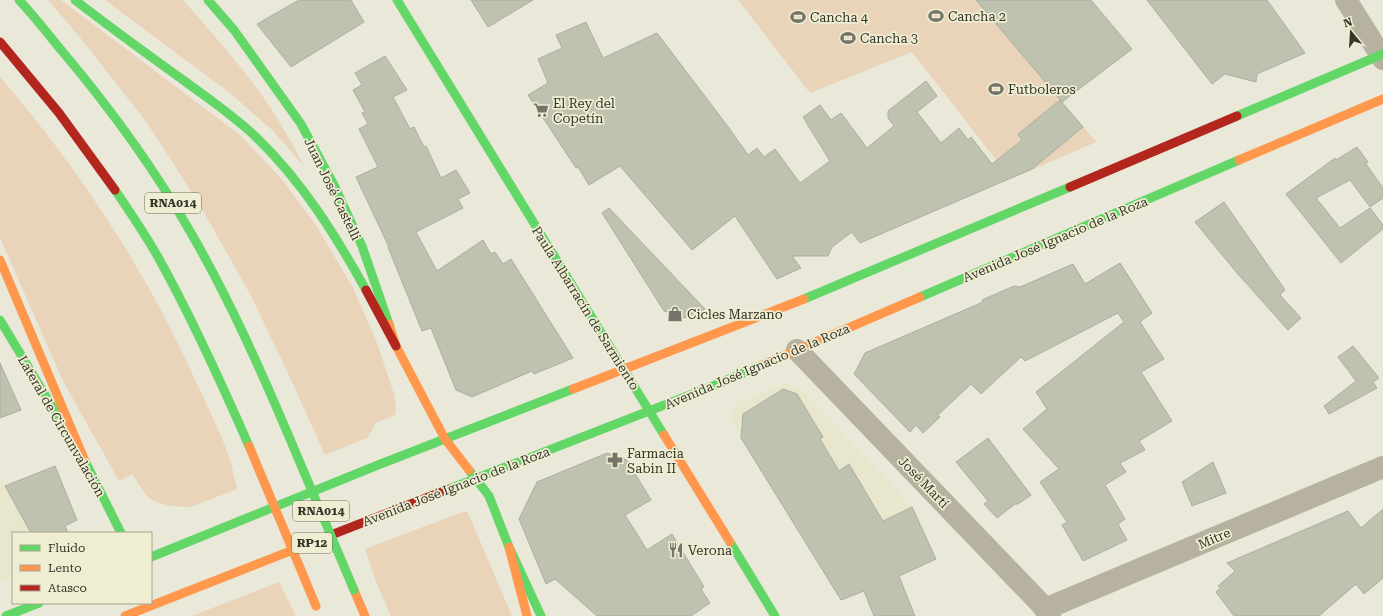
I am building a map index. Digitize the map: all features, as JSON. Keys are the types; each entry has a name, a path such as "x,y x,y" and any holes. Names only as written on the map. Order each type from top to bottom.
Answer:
{"main road":[{"name":"RNA014","path":"18,0 76,67 106,105 163,187 194,238 258,364 365,616"},
{"path":"75,0 108,26 227,112 258,139 302,186 326,221 353,266 396,346"},
{"name":"Juan José Castelli","path":"208,0 234,30 273,83 301,124 336,187 362,246 396,346 445,439"},
{"name":"Paula Albarracín de Sarmiento","path":"397,0 775,616"},
{"name":"RNA014","path":"0,42 66,121 86,148 130,212 157,255 202,341 249,446 320,616"},
{"path":"152,557 445,439 831,288 1382,56"},
{"name":"Avenida José Ignacio de la Roza","path":"152,603 713,386 1383,99"},
{"path":"0,260 85,461"},
{"name":"Lateral de Circunvalación","path":"0,320 85,461 120,532"},
{"path":"445,439 490,496 509,547 541,616"},
{"path":"509,547 527,616"},
{"path":"6,616 36,604"},
{"path":"148,605 152,616"},
{"name":"Avenida José Ignacio de la Roza","path":"125,616 148,605"}],"street":[{"path":"1346,0 1382,56"},
{"name":"José Martí","path":"797,350 1048,612"},
{"name":"Mitre","path":"1048,612 1383,467"}],"shaded area":[{"path":"48,0 61,0 240,135 280,177 316,225 353,288 376,340 394,394 396,409 395,415 375,423 367,438 325,455 251,296 201,207 144,119 78,35"},
{"path":"105,0 183,0 234,59 258,90 283,128 304,166 272,130 230,93"},
{"name":"Futboleros","path":"738,0 976,0 1096,142 1011,179 912,52 810,93"},
{"path":"0,77 56,146 82,182 130,256 152,294 173,333 220,433 229,458 237,489 191,507 181,507 165,505 148,497 132,474 119,481 63,381 0,238"},
{"path":"785,383 800,387 924,520 820,566 730,419 737,403"},
{"path":"0,478 30,532 12,532 12,577 0,582"},
{"path":"465,511 468,513 512,616 391,616 376,582 365,549"},
{"path":"279,582 296,616 192,616"}],"building":[{"path":"299,0 351,0 364,22 291,67 257,24"},
{"path":"471,0 533,0 488,27"},
{"path":"976,0 1091,0 1132,49 1062,102"},
{"path":"1147,0 1267,0 1305,53 1257,74 1256,82 1225,74 1212,84"},
{"path":"586,22 603,58 657,33 748,155 757,148 764,157 775,149 800,183 830,161 803,117 820,105 831,120 841,113 867,148 894,126 888,118 888,111 926,81 937,96 917,112 941,143 959,128 968,140 971,137 992,164 1022,140 1018,134 1060,100 1083,127 1032,169 860,243 852,232 832,247 828,256 792,256 801,268 777,279 735,216 692,250 620,166 589,185 578,167 576,168 528,95 548,83 538,59 562,48 556,35"},
{"path":"385,56 407,90 393,97 410,129 414,127 424,147 426,146 441,178 456,170 470,193 458,199 463,208 416,232 437,271 483,240 491,254 495,252 503,264 511,259 573,358 534,374 532,371 472,397 456,390 431,328 422,331 389,247 356,177 378,167 359,129 368,124 362,113 365,112 353,90 362,85 355,73"},
{"path":"1357,147 1368,162 1366,164 1383,188 1383,198 1370,207 1350,180 1316,198 1340,228 1370,208 1383,225 1383,229 1341,263 1286,194 1335,158 1336,160"},
{"path":"1224,202 1285,290 1280,295 1301,318 1288,330 1237,273 1195,222"},
{"path":"609,208 705,309 684,318 664,311 602,213"},
{"path":"1120,263 1152,313 1140,322 1164,359 1141,372 1172,421 1139,441 1145,450 1120,463 1126,472 1105,485 1125,519 1118,524 1127,540 1083,561 1062,525 1067,522 1040,482 1059,469 1023,429 1047,409 1036,392 1124,322 1118,313 1025,361 1021,357 981,394 971,384 938,415 940,417 923,433 916,425 910,432 854,374 865,353 983,302 982,300 1014,286 1020,287 1073,264 1085,284"},
{"path":"1353,346 1379,378 1373,382 1377,388 1329,414 1324,406 1356,381 1338,357"},
{"path":"0,363 21,410 0,418"},
{"path":"783,389 797,394 823,437 820,439 839,471 849,464 883,521 912,507 936,559 899,576 915,616 874,616 864,591 841,600 741,438 743,414"},
{"path":"988,438 1031,495 1018,504 1015,504 997,518 984,504 988,501 956,462"},
{"path":"607,453 627,460 651,500 625,515 647,550 672,534 704,587 701,589 710,603 691,616 597,616 555,579 546,584 519,519 537,482"},
{"path":"1213,462 1226,493 1192,506 1182,482"},
{"path":"55,466 77,520 65,526 68,532 30,532 5,486"},
{"path":"1383,509 1383,578 1364,594 1356,584 1319,616 1234,616 1216,592 1221,588 1218,586 1235,571 1227,563 1348,511 1361,528"}],"traffic: fast":[{"path":"19,0 114,116 147,162 177,209 205,257 230,306 254,356 287,432"},
{"path":"75,0 225,111 259,140 290,174 318,211 331,230 366,290"},
{"path":"208,0 234,30 301,124 335,187 362,246 389,324"},
{"path":"397,0 664,435"},
{"path":"1237,116 1383,54"},
{"path":"920,297 1239,160"},
{"path":"804,299 1070,187"},
{"path":"115,190 148,240 171,280 206,350 249,446"},
{"path":"0,320 85,461 120,532"},
{"path":"449,489 713,386 760,366"},
{"path":"152,557 378,465 573,389"},
{"path":"287,432 354,590"},
{"path":"469,470 489,496 509,547 541,616"},
{"path":"730,542 775,616"},
{"path":"6,616 36,604"}],"traffic: slow":[{"path":"1239,160 1383,99"},
{"path":"0,260 85,461"},
{"path":"760,366 920,297"},
{"path":"573,389 804,299"},
{"path":"389,324 396,346 445,439 469,470"},
{"path":"664,435 730,542"},
{"path":"249,446 316,606"},
{"path":"125,616 331,535"},
{"path":"509,547 527,616"},
{"path":"354,590 365,616"}],"traffic: jam":[{"path":"0,42 59,113 115,190"},
{"path":"1070,187 1237,116"},
{"path":"366,290 396,346"},
{"path":"331,535 449,489"}],"place":[{"name":"Cancha 2","path":"936,16"},
{"name":"Cancha 4","path":"798,17"},
{"name":"Cancha 3","path":"848,38"},
{"name":"Futboleros","path":"996,89"},
{"name":"El Rey del Copetín","path":"541,110"},
{"name":"Cicles Marzano","path":"675,314"},
{"name":"Farmacia Sabin II","path":"615,460"},
{"name":"Verona","path":"676,550"}]}
